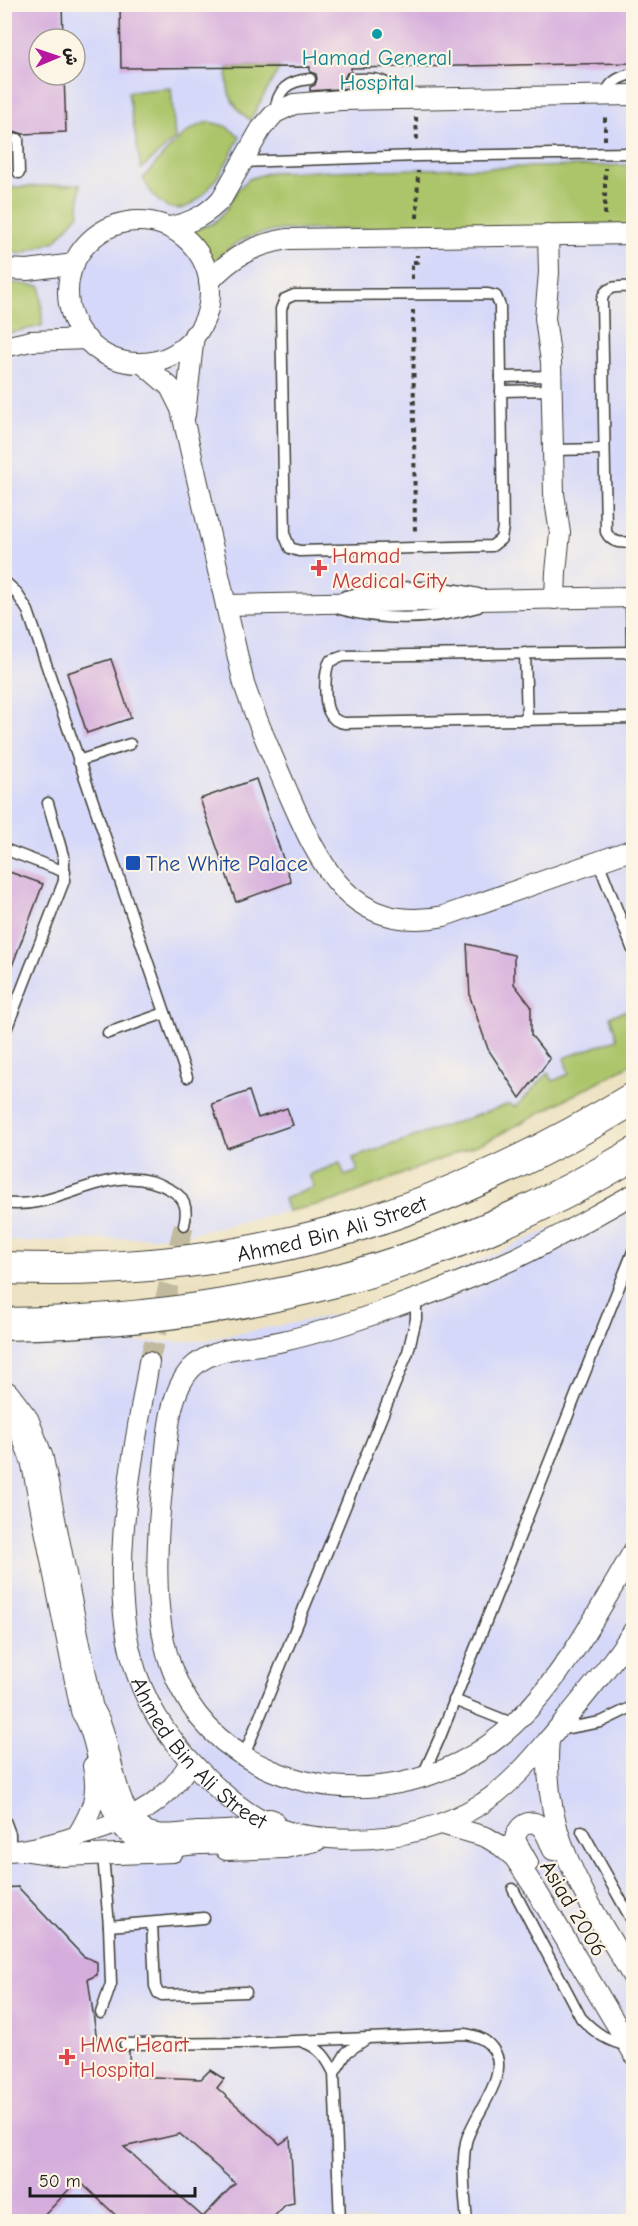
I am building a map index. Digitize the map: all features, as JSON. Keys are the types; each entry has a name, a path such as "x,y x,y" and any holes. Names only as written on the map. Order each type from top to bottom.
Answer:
{"main road":[{"name":"Ahmed Bin Ali Street","path":"4,1268 66,1270 182,1263 276,1248 349,1229 452,1192 502,1170 591,1124 633,1098"},
{"path":"4,1324 157,1315 220,1307 309,1289 365,1274 475,1234 570,1190 633,1154"},
{"path":"4,1397 23,1422 37,1459 87,1710 97,1726 113,1796 127,1820 141,1835 157,1840 246,1835 269,1825"}],"street":[{"path":"169,227 193,221 222,198 261,129 275,112 284,107 305,102 633,95"},
{"path":"142,221 169,227 181,235 200,256 209,282 207,310 194,335 171,355 142,363 111,357 87,339 73,316 68,290 74,264 90,240 114,225 142,221"},
{"path":"209,282 219,270 237,256 273,241 288,239 633,234"},
{"path":"548,235 549,273 544,318 552,376 554,494 549,513 548,533 550,553 556,572 555,599"},
{"path":"4,270 35,270 74,264"},
{"path":"185,421 194,335"},
{"path":"4,347 30,341 87,339"},
{"path":"142,363 170,387 182,409 244,684 267,746 307,835 321,863 341,889 366,908 389,916 412,920 428,919 444,916 633,849"},
{"path":"226,605 632,597"},
{"path":"633,1194 519,1257 462,1282 354,1321 281,1342 218,1352 188,1372 176,1394 168,1433 160,1499 157,1563 167,1654 174,1674 195,1712 222,1742 243,1758 285,1776 326,1787 351,1789 392,1786 421,1778 461,1761 514,1724 567,1660 633,1550"},
{"name":"Ahmed Bin Ali Street","path":"149,1362 128,1496 123,1558 124,1612 132,1659 149,1704 175,1744 190,1762 235,1803 269,1825 287,1832 324,1838 368,1840 405,1835 441,1824 483,1803 507,1786 531,1761 611,1664 633,1630"},
{"path":"77,1836 92,1808 96,1791 87,1732 87,1710"},
{"name":"Asiad 2006","path":"553,1735 547,1762 550,1807 556,1829 573,1872 633,1979"},
{"path":"12,1851 77,1836 127,1820 153,1806 164,1796 184,1773 190,1762"},
{"path":"536,1890 534,1875 515,1840 518,1829 522,1825 534,1823 540,1825 558,1860 573,1872"},
{"name":"Asiad 2006","path":"441,1824 486,1837 514,1857 631,2050"},
{"path":"12,1851 63,1856 285,1848 304,1845 324,1838"}],"lane":[{"path":"605,96 609,85 616,79 628,75"},
{"path":"351,79 385,81 393,92 394,99"},
{"path":"275,112 278,97 286,86 298,80 310,80"},
{"path":"18,139 19,173"},
{"path":"243,162 418,156 633,153"},
{"path":"633,287 610,288 605,291 602,300 606,532 615,542 633,542"},
{"path":"488,294 496,296 500,306 501,376 503,527 501,539 492,546 294,550 287,545 281,309 285,299 294,296 488,294"},
{"path":"501,376 552,376"},
{"path":"501,391 552,376"},
{"path":"553,450 604,449"},
{"path":"4,581 16,592 28,611 187,1077"},
{"path":"632,597 633,652 339,656 330,661 326,675 328,710 338,722 633,718"},
{"path":"525,654 527,720"},
{"path":"78,761 130,744"},
{"path":"4,1035 59,899 65,872 48,803"},
{"path":"4,849 65,872"},
{"path":"598,861 633,953"},
{"path":"108,1033 165,1013"},
{"path":"4,1203 33,1203 113,1179 140,1178 153,1181 178,1193 186,1205 184,1225"},
{"path":"421,1778 633,1249"},
{"path":"243,1758 408,1352 416,1319 416,1299"},
{"path":"454,1700 514,1724"},
{"path":"553,1735 601,1722 633,1706"},
{"path":"4,1818 10,1834 12,1851"},
{"path":"582,1831 633,1924"},
{"path":"101,2013 111,1984 103,1855"},
{"path":"513,1889 581,2018 597,2034 631,2050"},
{"path":"109,1926 204,1918"},
{"path":"152,1924 155,1986 158,1993 162,1995 246,1992"},
{"path":"125,2044 300,2041 465,2034 483,2039 496,2053 499,2071 497,2080 473,2121 466,2144 464,2169 466,2222"},
{"path":"334,2073 347,2052 367,2038"},
{"path":"300,2041 318,2049 325,2056 334,2073 340,2222"}],"path":[{"path":"415,548 412,262 417,262 416,99"}],"shaded area":[{"name":"Hamad Medical City","path":"4,5 633,5 633,1062 489,1140 334,1201 178,1236 23,1242 5,1239"},
{"path":"633,1193 633,2221 5,2221 4,1346 200,1341 371,1308"}],"green space":[{"path":"280,67 250,120 238,109 231,97 228,68"},
{"path":"171,88 175,139 141,169 128,92"},
{"path":"209,122 225,126 240,136 211,186 185,208 171,208 157,199 143,178 181,137 199,125"},
{"path":"633,165 633,227 282,230 244,239 212,263 188,232 214,223 226,210 237,190 249,179 271,172"},
{"path":"80,184 79,214 55,241 21,254 5,251 5,188"},
{"path":"5,282 41,286 42,326 5,334"},
{"path":"633,1008 633,1062 626,1067 489,1140 334,1201 288,1211 284,1199 314,1187 309,1175 340,1163 345,1176 358,1171 353,1158 509,1104 516,1107 548,1073 553,1081 569,1074 564,1058 617,1039 610,1016"}],"building":[{"path":"4,4 62,4 63,27 27,27 27,87 64,87 66,132 23,134 17,132 4,135"},
{"name":"Hamad General Hospital","path":"120,4 633,4 633,63 351,68 351,72 347,73 344,79 351,88 310,91 310,87 315,85 317,79 316,74 310,72 310,67 121,68"},
{"path":"111,659 131,718 87,733 67,673"},
{"path":"256,779 291,882 236,902 200,799"},
{"path":"4,870 43,884 6,982 4,982"},
{"path":"467,944 514,955 514,984 531,1006 531,1035 550,1059 520,1098 488,1049 470,997"},
{"path":"249,1091 258,1118 287,1108 293,1125 227,1148 212,1104"},
{"name":"HMC Heart Hospital","path":"18,1887 83,1956 97,1962 97,1975 88,1979 97,2040 118,2043 121,2050 129,2051 130,2076 201,2079 210,2070 224,2079 217,2088 280,2144 290,2137 294,2203 285,2205 269,2222 123,2222 78,2180 38,2222 4,2222 4,1888","holes":["180,2134 235,2183 203,2217 124,2147"]}],"tunnel":[{"path":"149,1362 184,1225"}],"place":[{"name":"Hamad General Hospital","path":"377,34"},
{"name":"Hamad Medical City","path":"319,568"},
{"name":"The White Palace","path":"133,863"},
{"name":"HMC Heart Hospital","path":"67,2057"}]}
